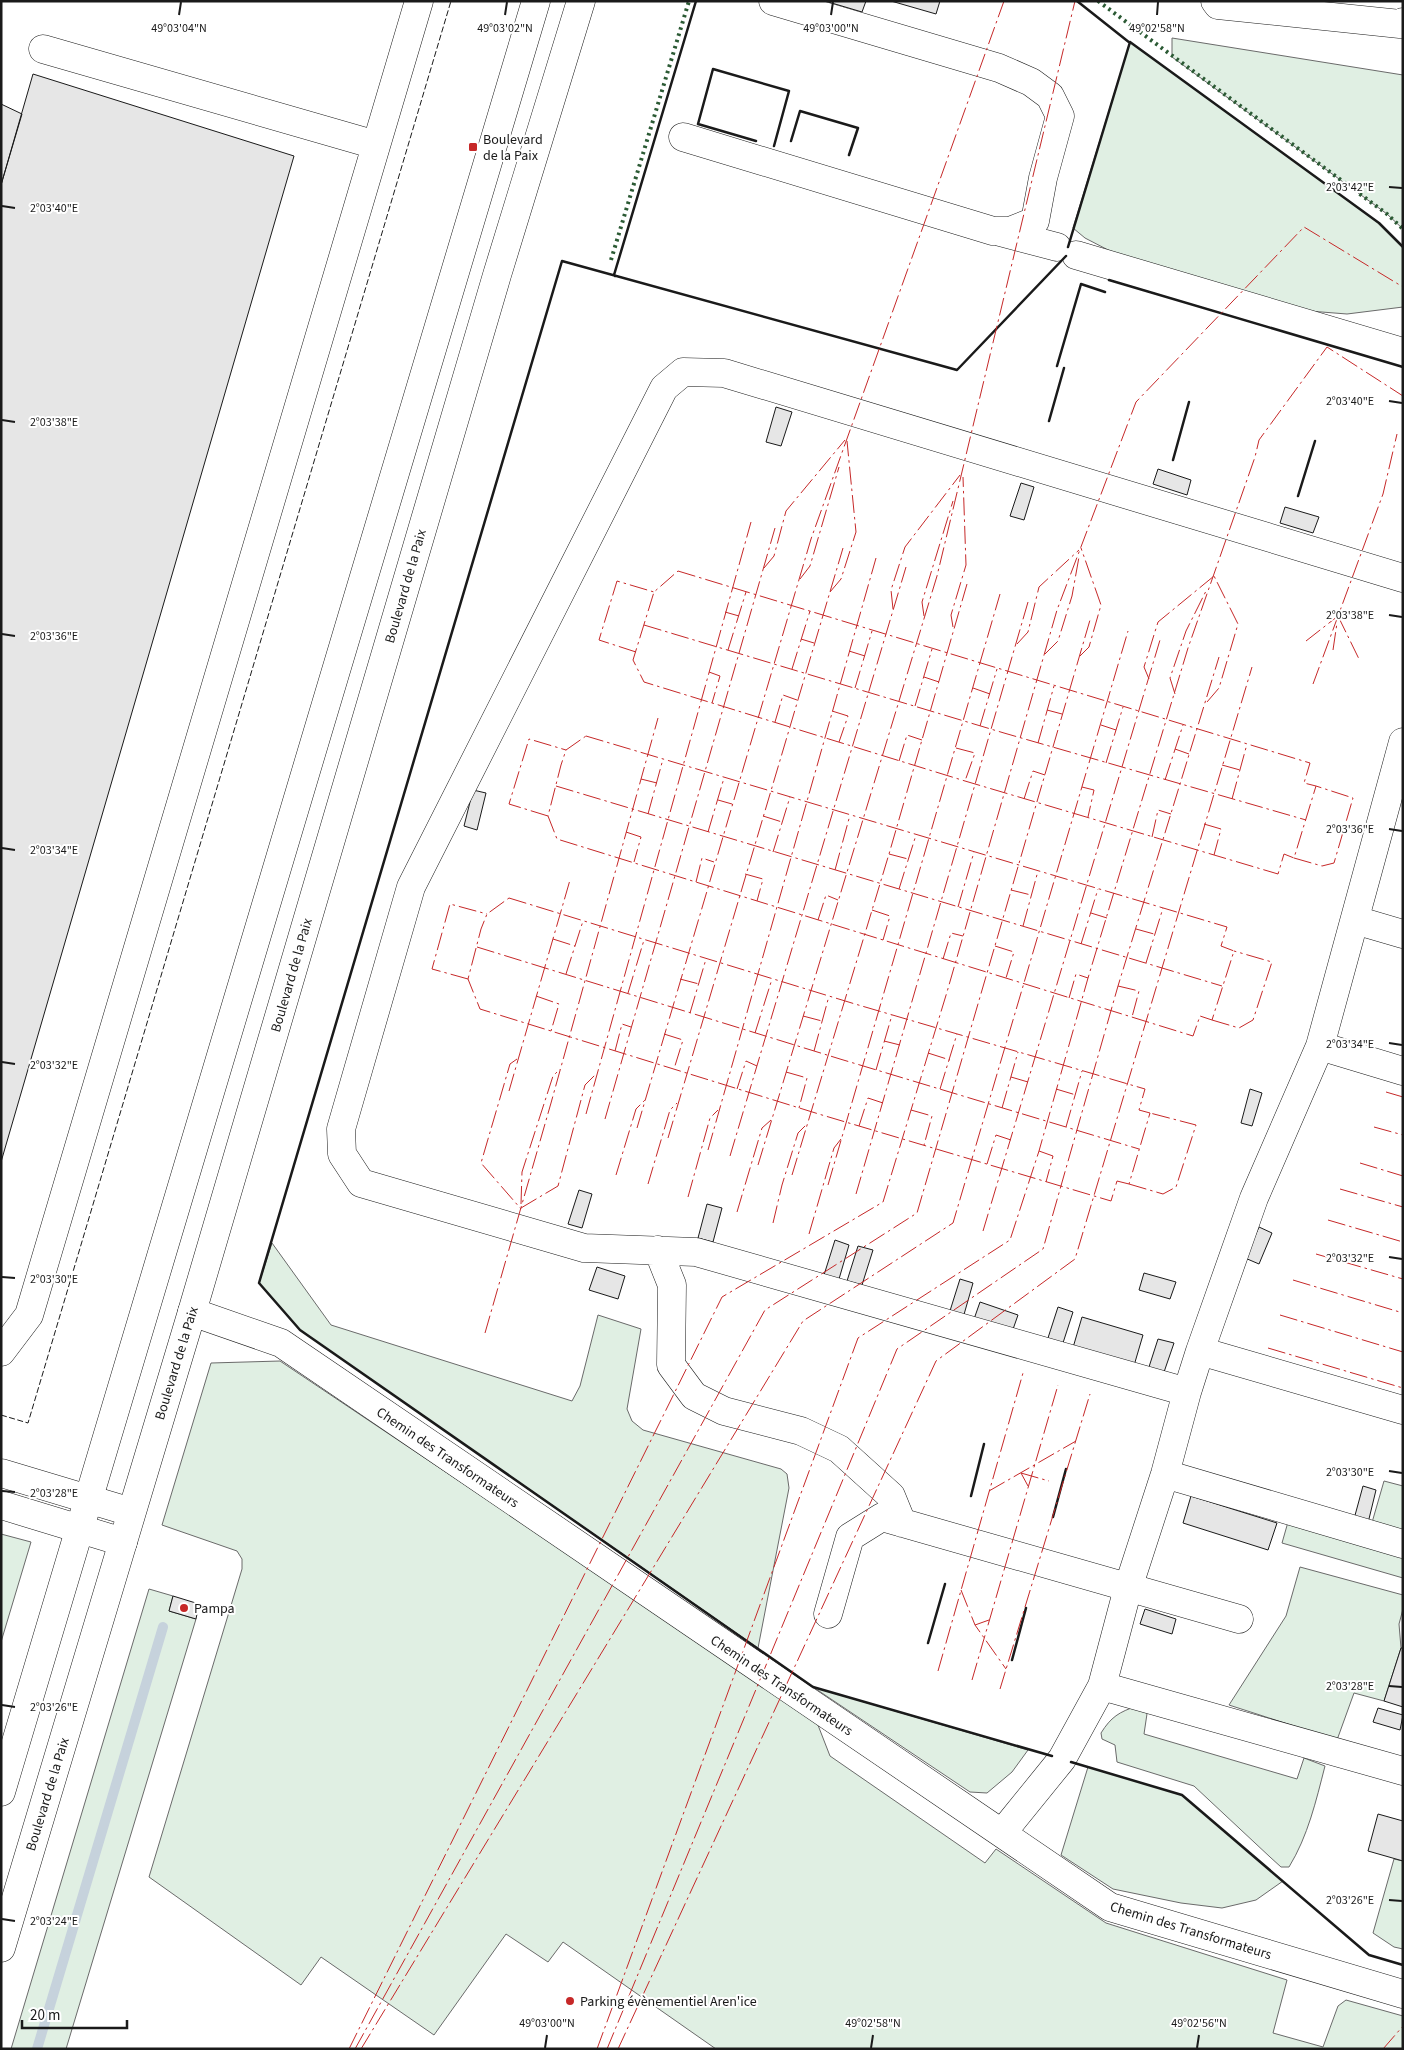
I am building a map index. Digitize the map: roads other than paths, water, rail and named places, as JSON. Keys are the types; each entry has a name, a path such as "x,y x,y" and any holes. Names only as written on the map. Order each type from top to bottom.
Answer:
{"main road":[{"path":"1,1352 29,1315 419,1"},
{"path":"1,1792 536,1"},
{"name":"Boulevard de la Paix","path":"1,1948 192,1312 489,303 581,1"},
{"path":"773,1 999,68 1031,82 1050,96 1060,116 1043,178 1035,222 1010,231 994,231"},
{"path":"1215,1 1218,5 1400,24 1403,22"},
{"path":"43,49 376,145"},
{"path":"684,137 1403,352"},
{"path":"1187,1392 696,1252 584,1248 361,1183 342,1154 341,1129 411,887 664,388 683,372 724,373 1403,578"},
{"path":"1002,1833 1062,1759 1102,1686 1128,1588 1165,1474 1200,1351 1254,1198 1320,1046 1403,742"},
{"path":"1355,920 1403,934"},
{"path":"1320,1046 1403,1071"},
{"path":"658,1250 672,1285 671,1364 694,1396 724,1411 801,1431 839,1449 891,1496 902,1523"},
{"name":"Chemin des Transformateurs","path":"192,1312 281,1343 1110,1907 1403,1994"},
{"path":"1200,1351 1403,1410"},
{"path":"1,1473 131,1512"},
{"path":"1165,1474 1403,1544"},
{"path":"1,1505 123,1542"},
{"path":"828,1614 850,1537 882,1517 1239,1619"},
{"path":"1102,1686 1403,1771"}],"waterway":[{"path":"37,2049 163,1627"}],"place":[{"name":"Boulevard de la Paix","path":"473,147"},
{"name":"Pampa","path":"184,1608"},
{"name":"Parking évènementiel Aren'ice","path":"570,2001"}]}
